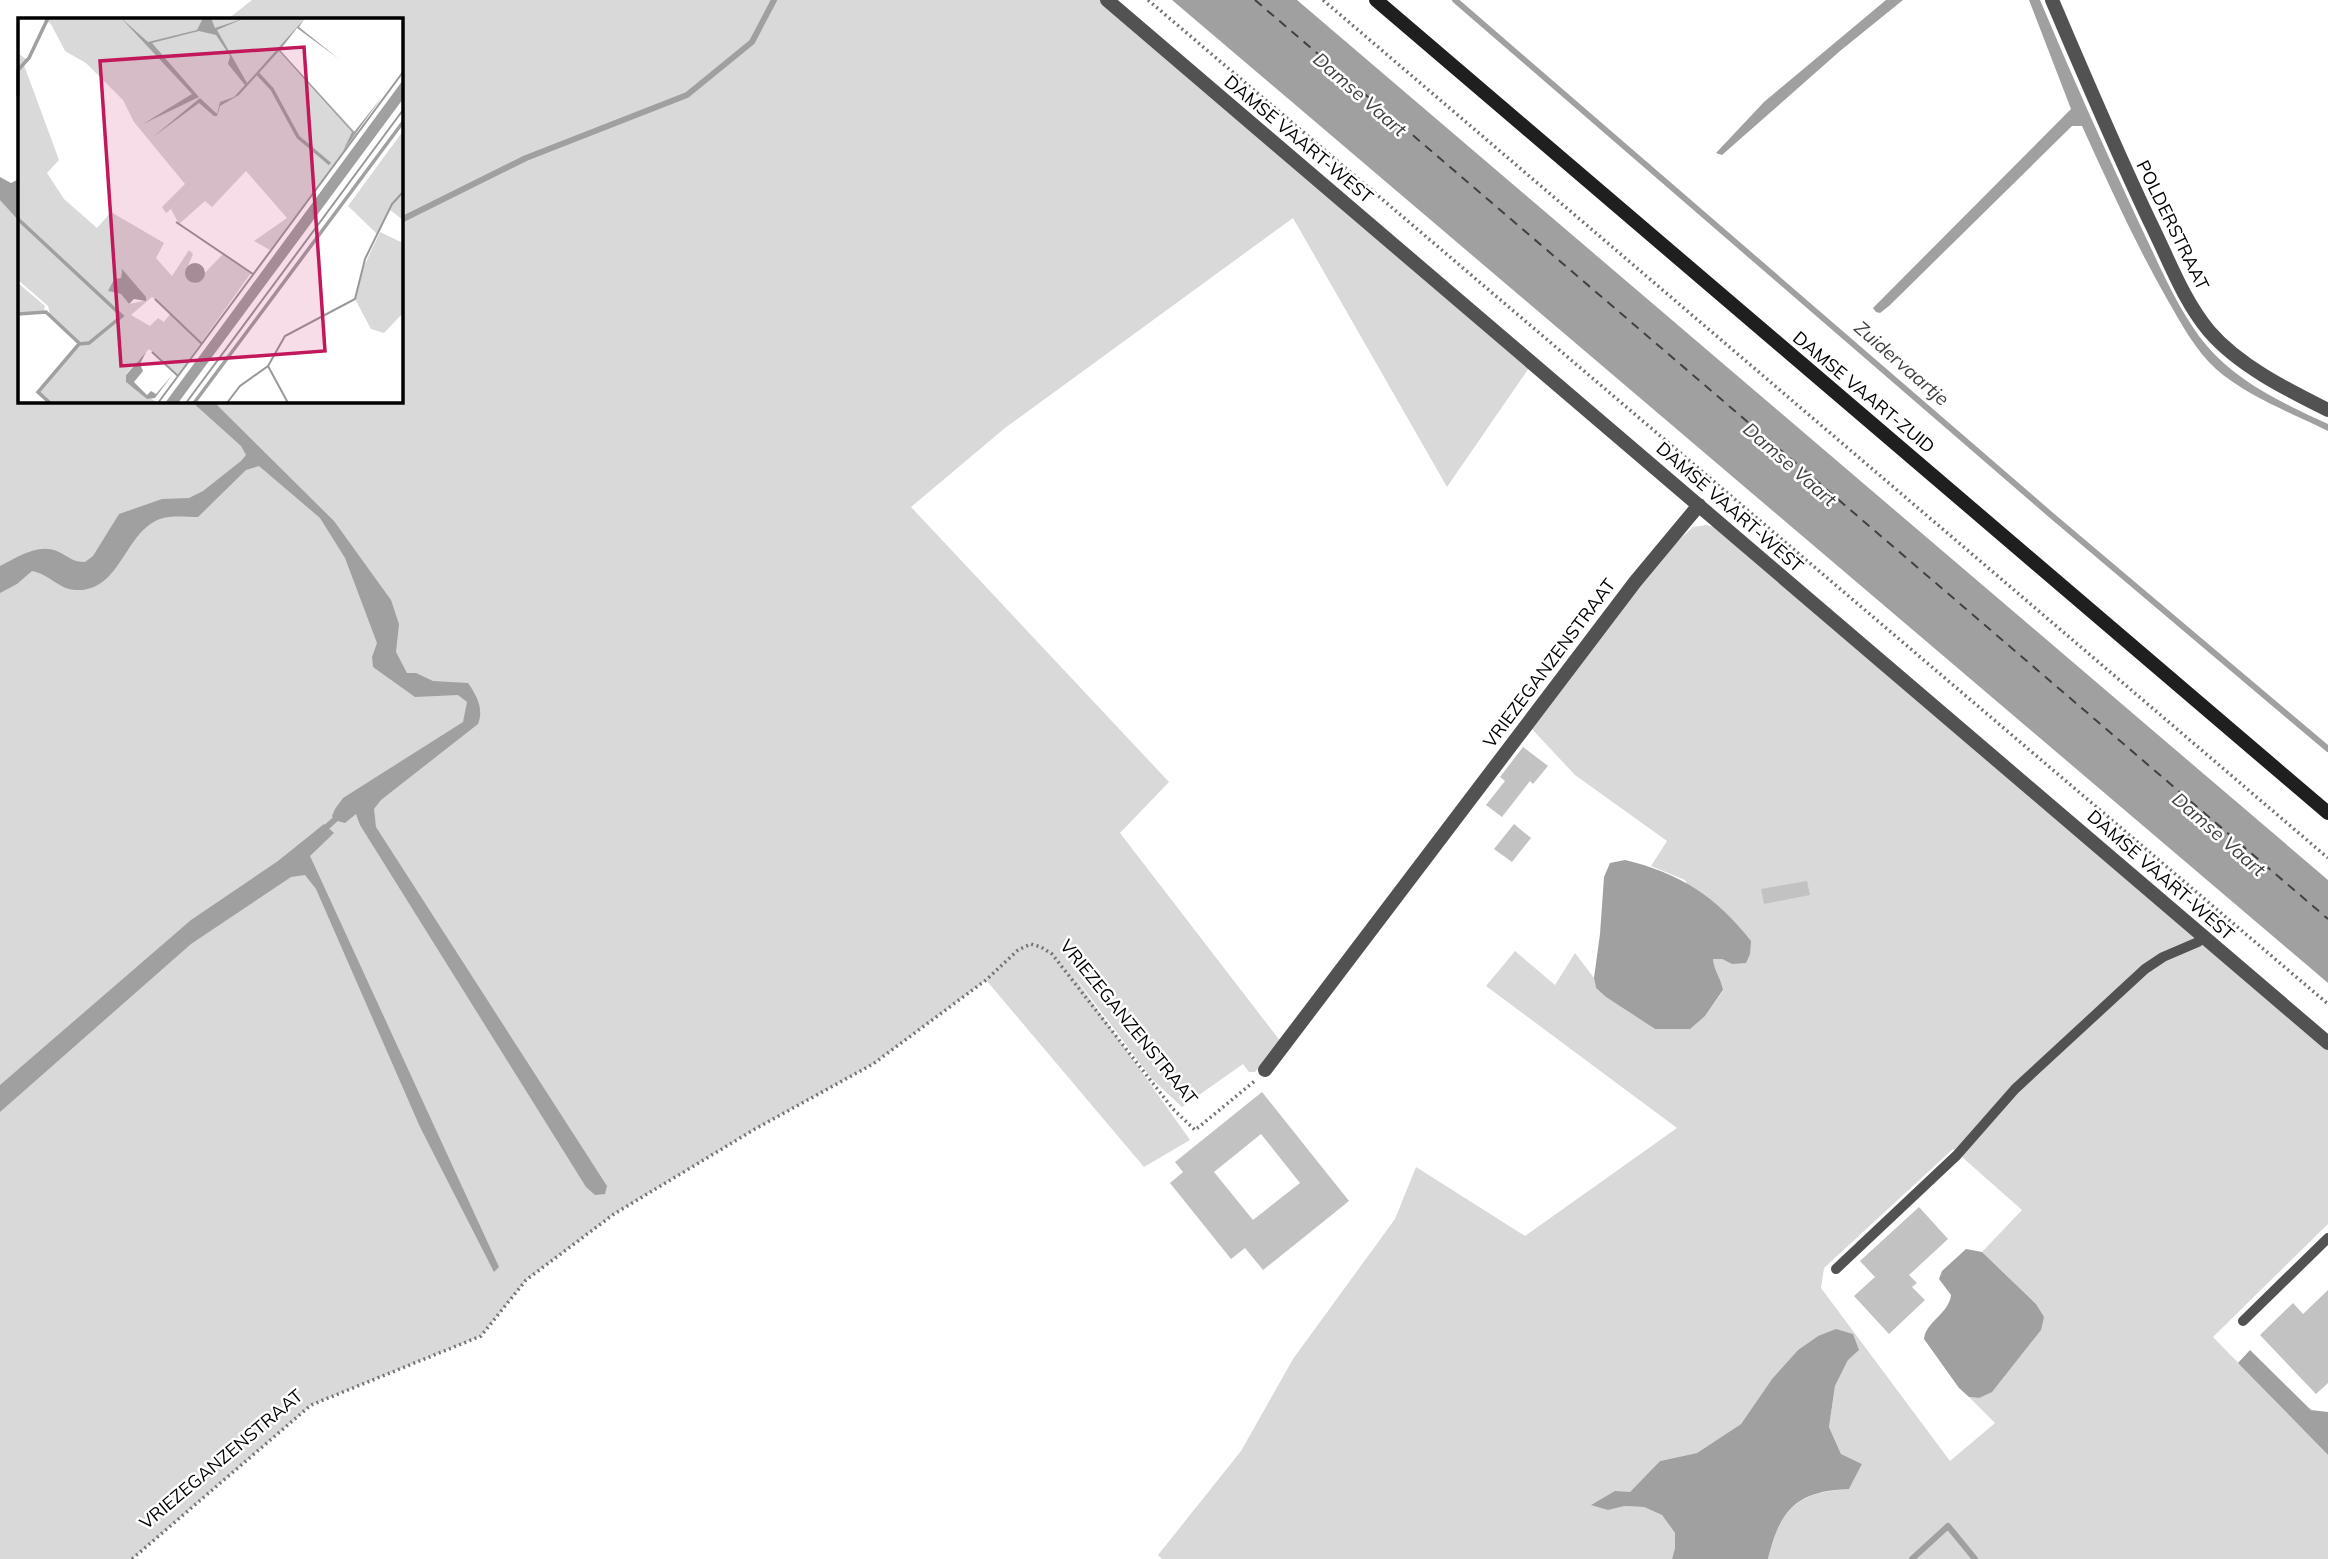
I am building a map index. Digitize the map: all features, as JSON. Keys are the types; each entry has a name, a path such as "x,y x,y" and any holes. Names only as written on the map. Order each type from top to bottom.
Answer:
{"street":[{"name":"DAMSE VAART-WEST","path":"1107,0 2328,1043"},
{"name":"DAMSE VAART-ZUID","path":"1376,0 2328,813"},
{"name":"POLDERSTRAAT","path":"2052,0 2121,162 2188,301 2211,332 2251,368 2328,410"},
{"name":"VRIEZEGANZENSTRAAT","path":"1265,1070 1635,582 1699,505"}],"lane":[{"path":"1836,1269 1957,1155 2015,1089 2145,970 2163,957 2198,942 2203,936"},
{"path":"2243,1321 2328,1238"}],"path":[{"path":"1149,0 2328,1004"},
{"path":"1323,0 2328,858"},
{"name":"VRIEZEGANZENSTRAAT","path":"132,1559 311,1405 481,1336 526,1280 614,1214 755,1129 873,1063 986,980 1018,950 1031,944 1052,954 1172,1109 1195,1130 1242,1093 1265,1070"}],"shaded area":[{"path":"252,0 1102,0 1529,368 1447,487 1293,218 1005,428 911,507 1169,782 1120,833 1281,1042 1255,1072 1249,1072 1243,1064 1182,1107 1152,1079 1071,972 1190,1140 1144,1167 986,980 873,1064 755,1129 614,1214 526,1280 481,1336 311,1405 132,1559 0,1559 0,188 18,186 18,402 402,402 402,18 229,18"},
{"path":"1706,525 1718,528 2328,1049 2328,1224 2213,1337 2328,1455 2328,1559 1768,1559 1778,1527 1794,1506 1816,1494 1849,1489 1862,1464 1841,1454 1829,1427 1835,1386 1848,1360 1818,1336 1798,1350 1772,1379 1741,1424 1697,1453 1660,1461 1630,1492 1592,1504 1608,1510 1625,1506 1644,1507 1662,1515 1675,1533 1672,1559 1162,1559 1158,1555 1241,1451 1293,1359 1395,1219 1416,1167 1525,1236 1677,1128 1486,986 1515,951 1555,985 1575,953 1594,978 1596,988 1655,1029 1705,1016 1723,991 1712,958 1732,964 1685,880 1651,866 1667,841 1575,775 1530,727 1666,552 1693,527","holes":["1953,1149 2022,1210 1982,1252 2036,1304 1979,1398 1969,1397 1995,1423 1950,1461 1821,1288 1824,1268"]}],"water":[{"name":"Damse Vaart","path":"1172,0 1297,0 2328,880 2328,983"},
{"path":"1886,0 1903,0 1840,51 1722,155 1716,153 1764,102"},
{"path":"2029,0 2040,0 2140,225 2187,319 2207,346 2233,371 2279,400 2328,424 2328,431 2242,388 2216,369 2201,353 2183,327 2144,257 2082,126 2072,126 1889,306 1880,313 1873,308 2071,109"},
{"path":"0,177 11,183 18,180 18,220 0,200"},
{"path":"192,402 214,402 334,521 391,600 399,624 396,652 407,673 416,673 433,681 468,683 479,703 478,724 381,800 374,809 376,827 607,1186 605,1194 595,1195 586,1187 360,825 356,814 345,823 334,820 332,816 343,798 463,722 467,702 458,695 415,697 373,667 372,657 377,643 345,558 320,518 259,466 246,470 198,517 164,518 148,526 113,572 103,582 91,588 70,589 32,571 17,584 0,593 0,566 29,552 44,549 51,549 85,562 93,556 119,514 162,499 189,498 203,491 241,461 246,455 241,446"},
{"path":"324,824 334,833 310,856 499,1267 494,1272 420,1127 316,889 305,875 291,877 191,944 0,1112 0,1085 191,920 278,861"},
{"path":"1625,860 1663,872 1695,888 1724,911 1751,941 1746,963 1732,964 1722,959 1713,959 1723,990 1705,1016 1690,1029 1655,1029 1596,988 1594,978 1604,877 1610,863"},
{"path":"1966,1249 1982,1252 2036,1304 2044,1317 2041,1330 1992,1392 1979,1398 1969,1397 1959,1388 1924,1339 1951,1295 1939,1279 1942,1271"},
{"path":"1836,1329 1853,1334 1859,1350 1848,1360 1835,1386 1829,1427 1841,1454 1862,1464 1849,1489 1816,1494 1804,1499 1785,1515 1778,1527 1768,1559 1672,1559 1675,1533 1662,1515 1644,1507 1625,1506 1608,1510 1591,1505 1615,1491 1630,1492 1660,1461 1697,1453 1741,1424 1772,1379 1798,1350 1818,1336"},
{"path":"2250,1350 2311,1410 2328,1412 2328,1455 2238,1363"}],"building":[{"path":"1523,747 1548,766 1533,784 1530,781 1502,817 1486,805 1505,781 1500,777"},
{"path":"1514,824 1531,838 1512,862 1494,849"},
{"path":"1807,881 1810,895 1764,904 1761,889"},
{"path":"1262,1092 1349,1201 1263,1270 1245,1248 1231,1259 1170,1183 1183,1172 1175,1162","holes":["1261,1134 1300,1183 1253,1220 1214,1172"]},
{"path":"1919,1207 1948,1239 1909,1275 1917,1283 1912,1287 1925,1300 1889,1334 1854,1296 1875,1277 1860,1261"},
{"path":"2328,1290 2328,1383 2316,1394 2260,1335 2293,1303 2303,1314"}],"waterway":[{"path":"402,220 526,158 687,95 752,42 774,0"},
{"name":"Zuidervaartje","path":"1455,0 2051,515 2328,749"},
{"path":"321,832 339,816"},
{"path":"1912,1559 1948,1526 1975,1559"}],"ferry route":[{"path":"1255,0 2328,919"}]}
